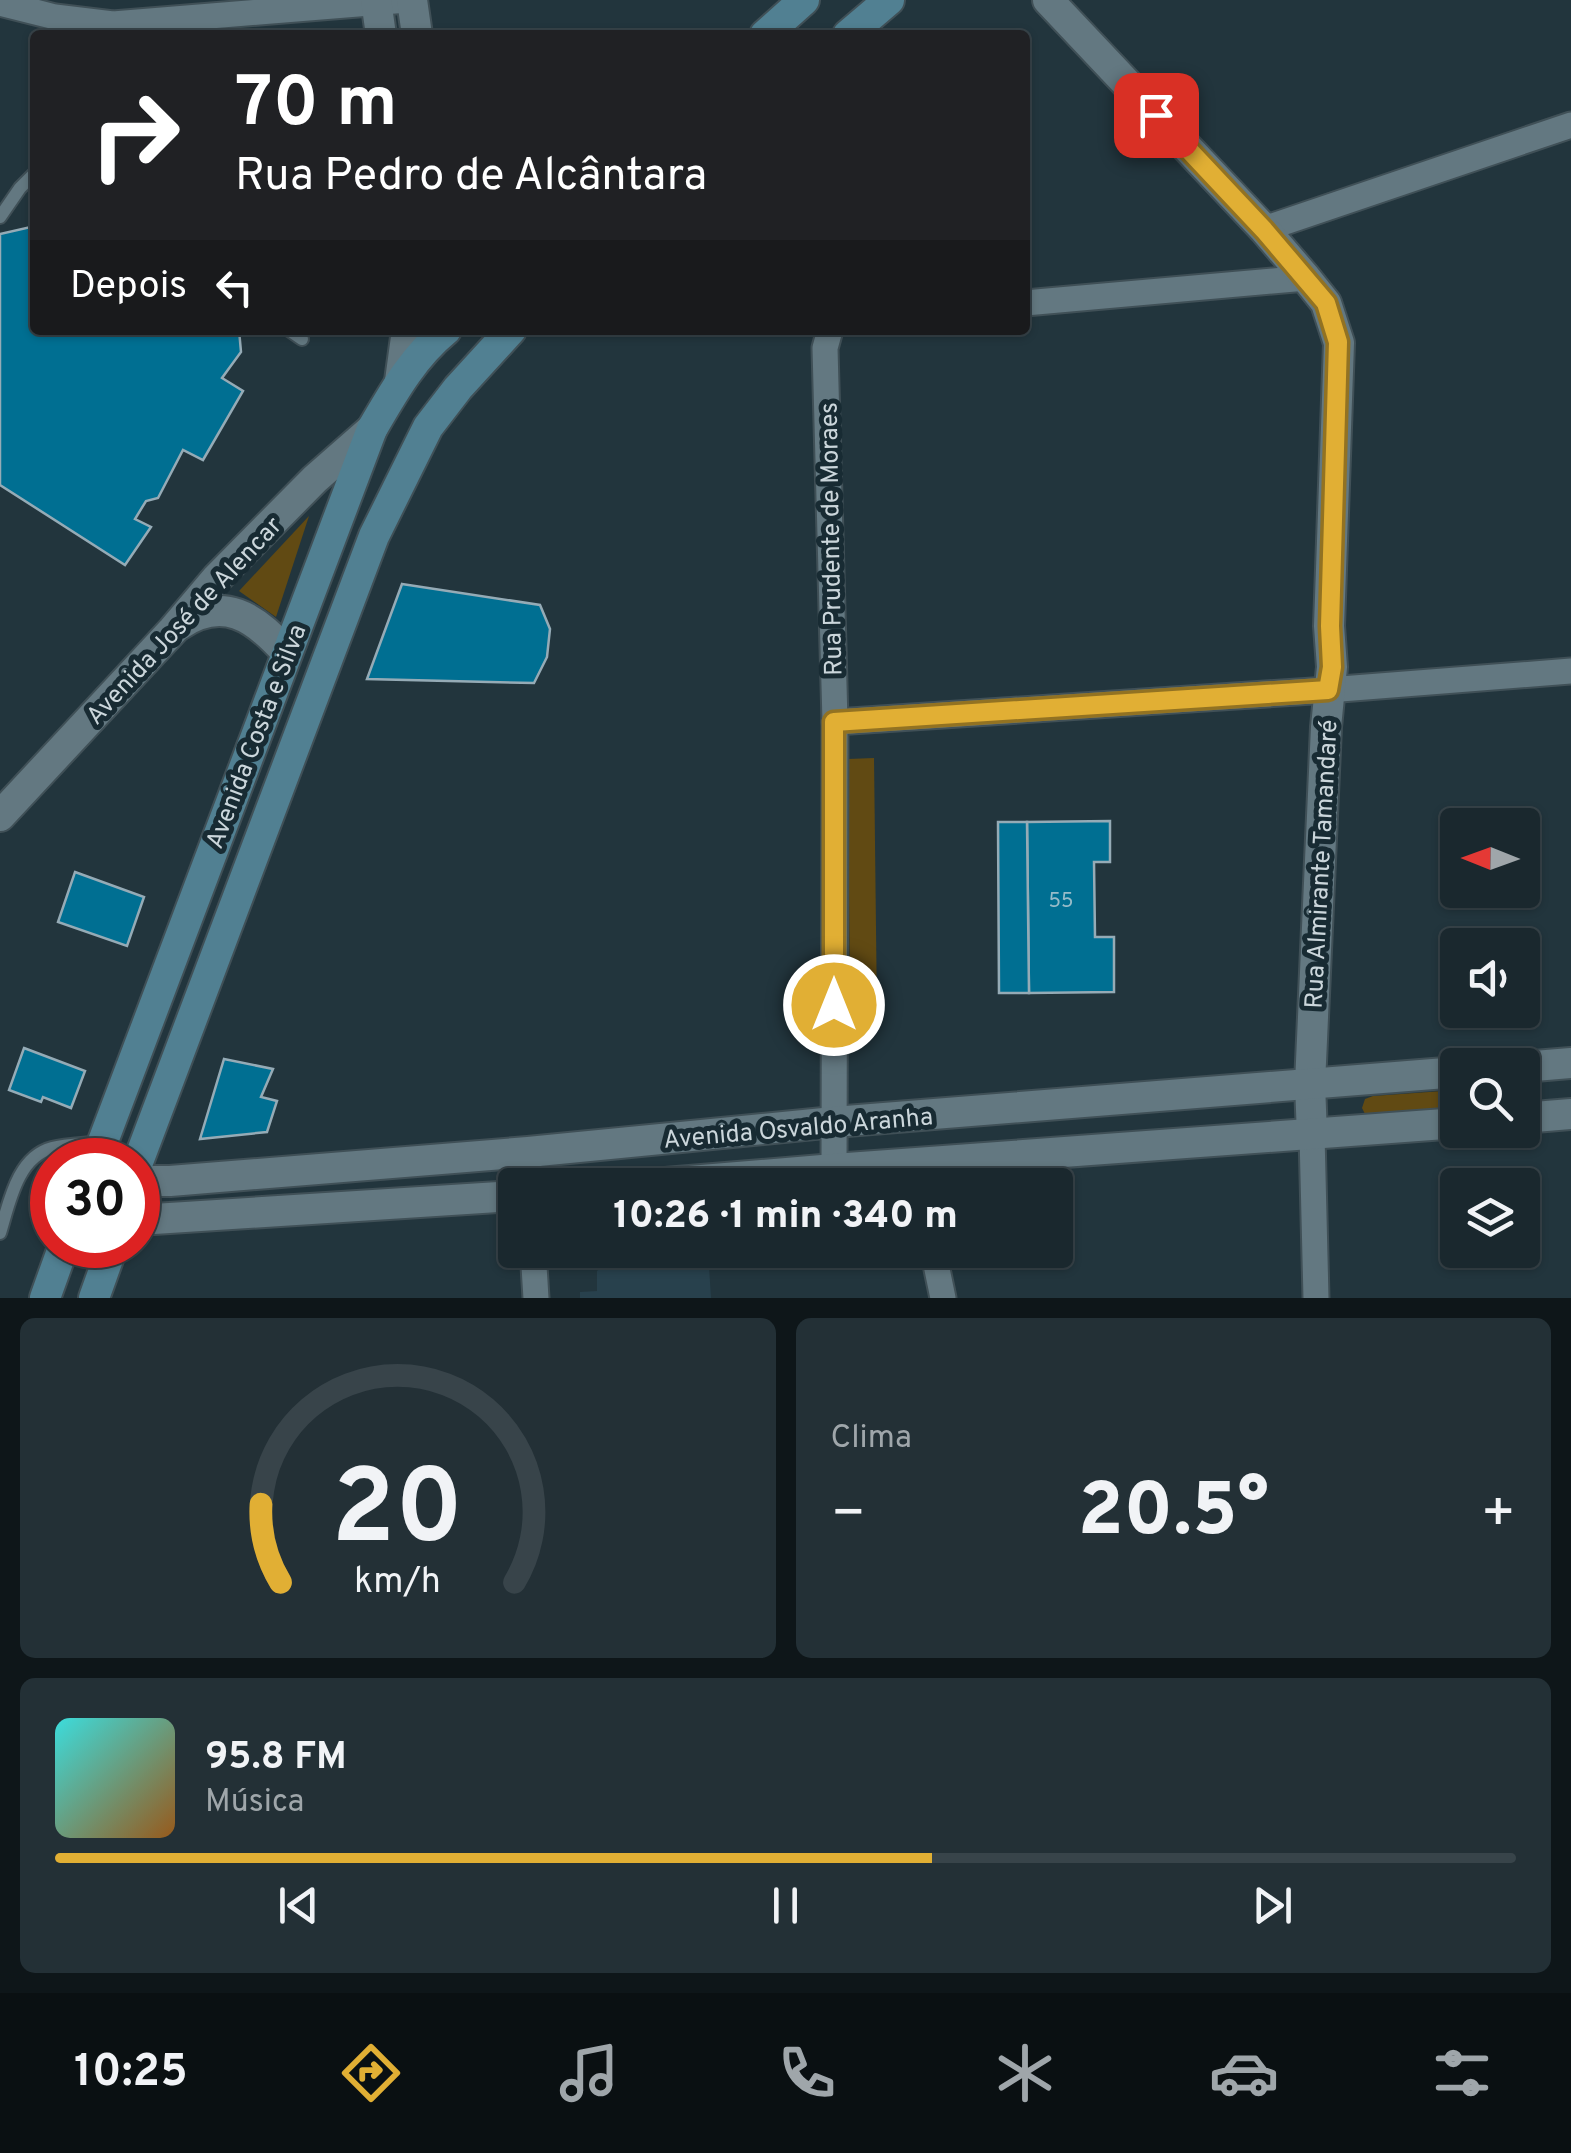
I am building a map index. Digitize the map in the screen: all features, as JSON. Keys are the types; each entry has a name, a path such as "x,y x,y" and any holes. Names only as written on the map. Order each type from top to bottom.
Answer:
{"main road":[{"path":"771,30 804,0"},
{"path":"854,30 888,0"},
{"name":"Avenida Costa e Silva","path":"104,1138 372,429 400,381 430,343 442,335"},
{"path":"451,335 458,388"},
{"name":"Avenida Costa e Silva","path":"147,1138 374,536 428,428 506,335"},
{"path":"45,1298 56,1268"},
{"path":"94,1298 104,1268"}],"street":[{"path":"0,3 54,26 410,0 415,30"},
{"name":"Rua Almirante Tamandaré","path":"1048,0 1306,278 1326,303 1338,342 1332,667 1310,1084 1316,1298"},
{"path":"376,1 379,30"},
{"path":"1264,230 1571,125"},
{"path":"1030,303 1306,278"},
{"path":"400,381 406,335"},
{"name":"Rua Prudente de Moraes","path":"829,335 834,1168"},
{"name":"Avenida José de Alencar","path":"0,816 217,578 315,478 372,429"},
{"path":"173,630 196,614 212,610 229,612 248,618 286,652"},
{"path":"834,722 1571,671"},
{"path":"1540,1066 1571,1064"},
{"name":"Avenida Osvaldo Aranha","path":"160,1181 1440,1073"},
{"path":"1540,1117 1571,1114"},
{"name":"Avenida Osvaldo Aranha","path":"978,1168 1440,1125"},
{"path":"528,1152 529,1168"},
{"path":"160,1216 498,1197"},
{"path":"534,1268 536,1298"},
{"path":"937,1268 944,1298"}],"lane":[{"path":"0,217 28,188"},
{"path":"296,335 302,339"},
{"path":"0,1233 22,1170 30,1162"}],"shaded area":[{"path":"309,516 276,617 239,591"},
{"path":"874,758 877,1013 850,1013 848,759"},
{"path":"1440,1091 1440,1112 1366,1116 1362,1108 1365,1099"},
{"path":"709,1268 711,1298 580,1298 580,1292 597,1291 597,1271"}],"building":[{"path":"30,227 30,335 239,335 241,352 222,378 243,391 203,460 183,450 158,498 146,501 135,519 151,527 125,565 0,485 0,234"},
{"path":"402,584 540,605 550,629 547,657 534,683 367,679"},
{"path":"1110,821 1110,862 1094,862 1095,937 1114,937 1114,992 1029,993 1027,822"},
{"path":"998,822 1027,822 1029,993 999,993"},
{"path":"75,872 144,897 127,946 58,922"},
{"path":"24,1048 85,1071 71,1108 9,1090"},
{"path":"224,1059 273,1069 261,1097 277,1101 267,1132 200,1139"}],"route":[{"path":"834,1005 834,722 1328,690 1332,667 1338,342 1331,316 1306,278 1156,115"}]}
